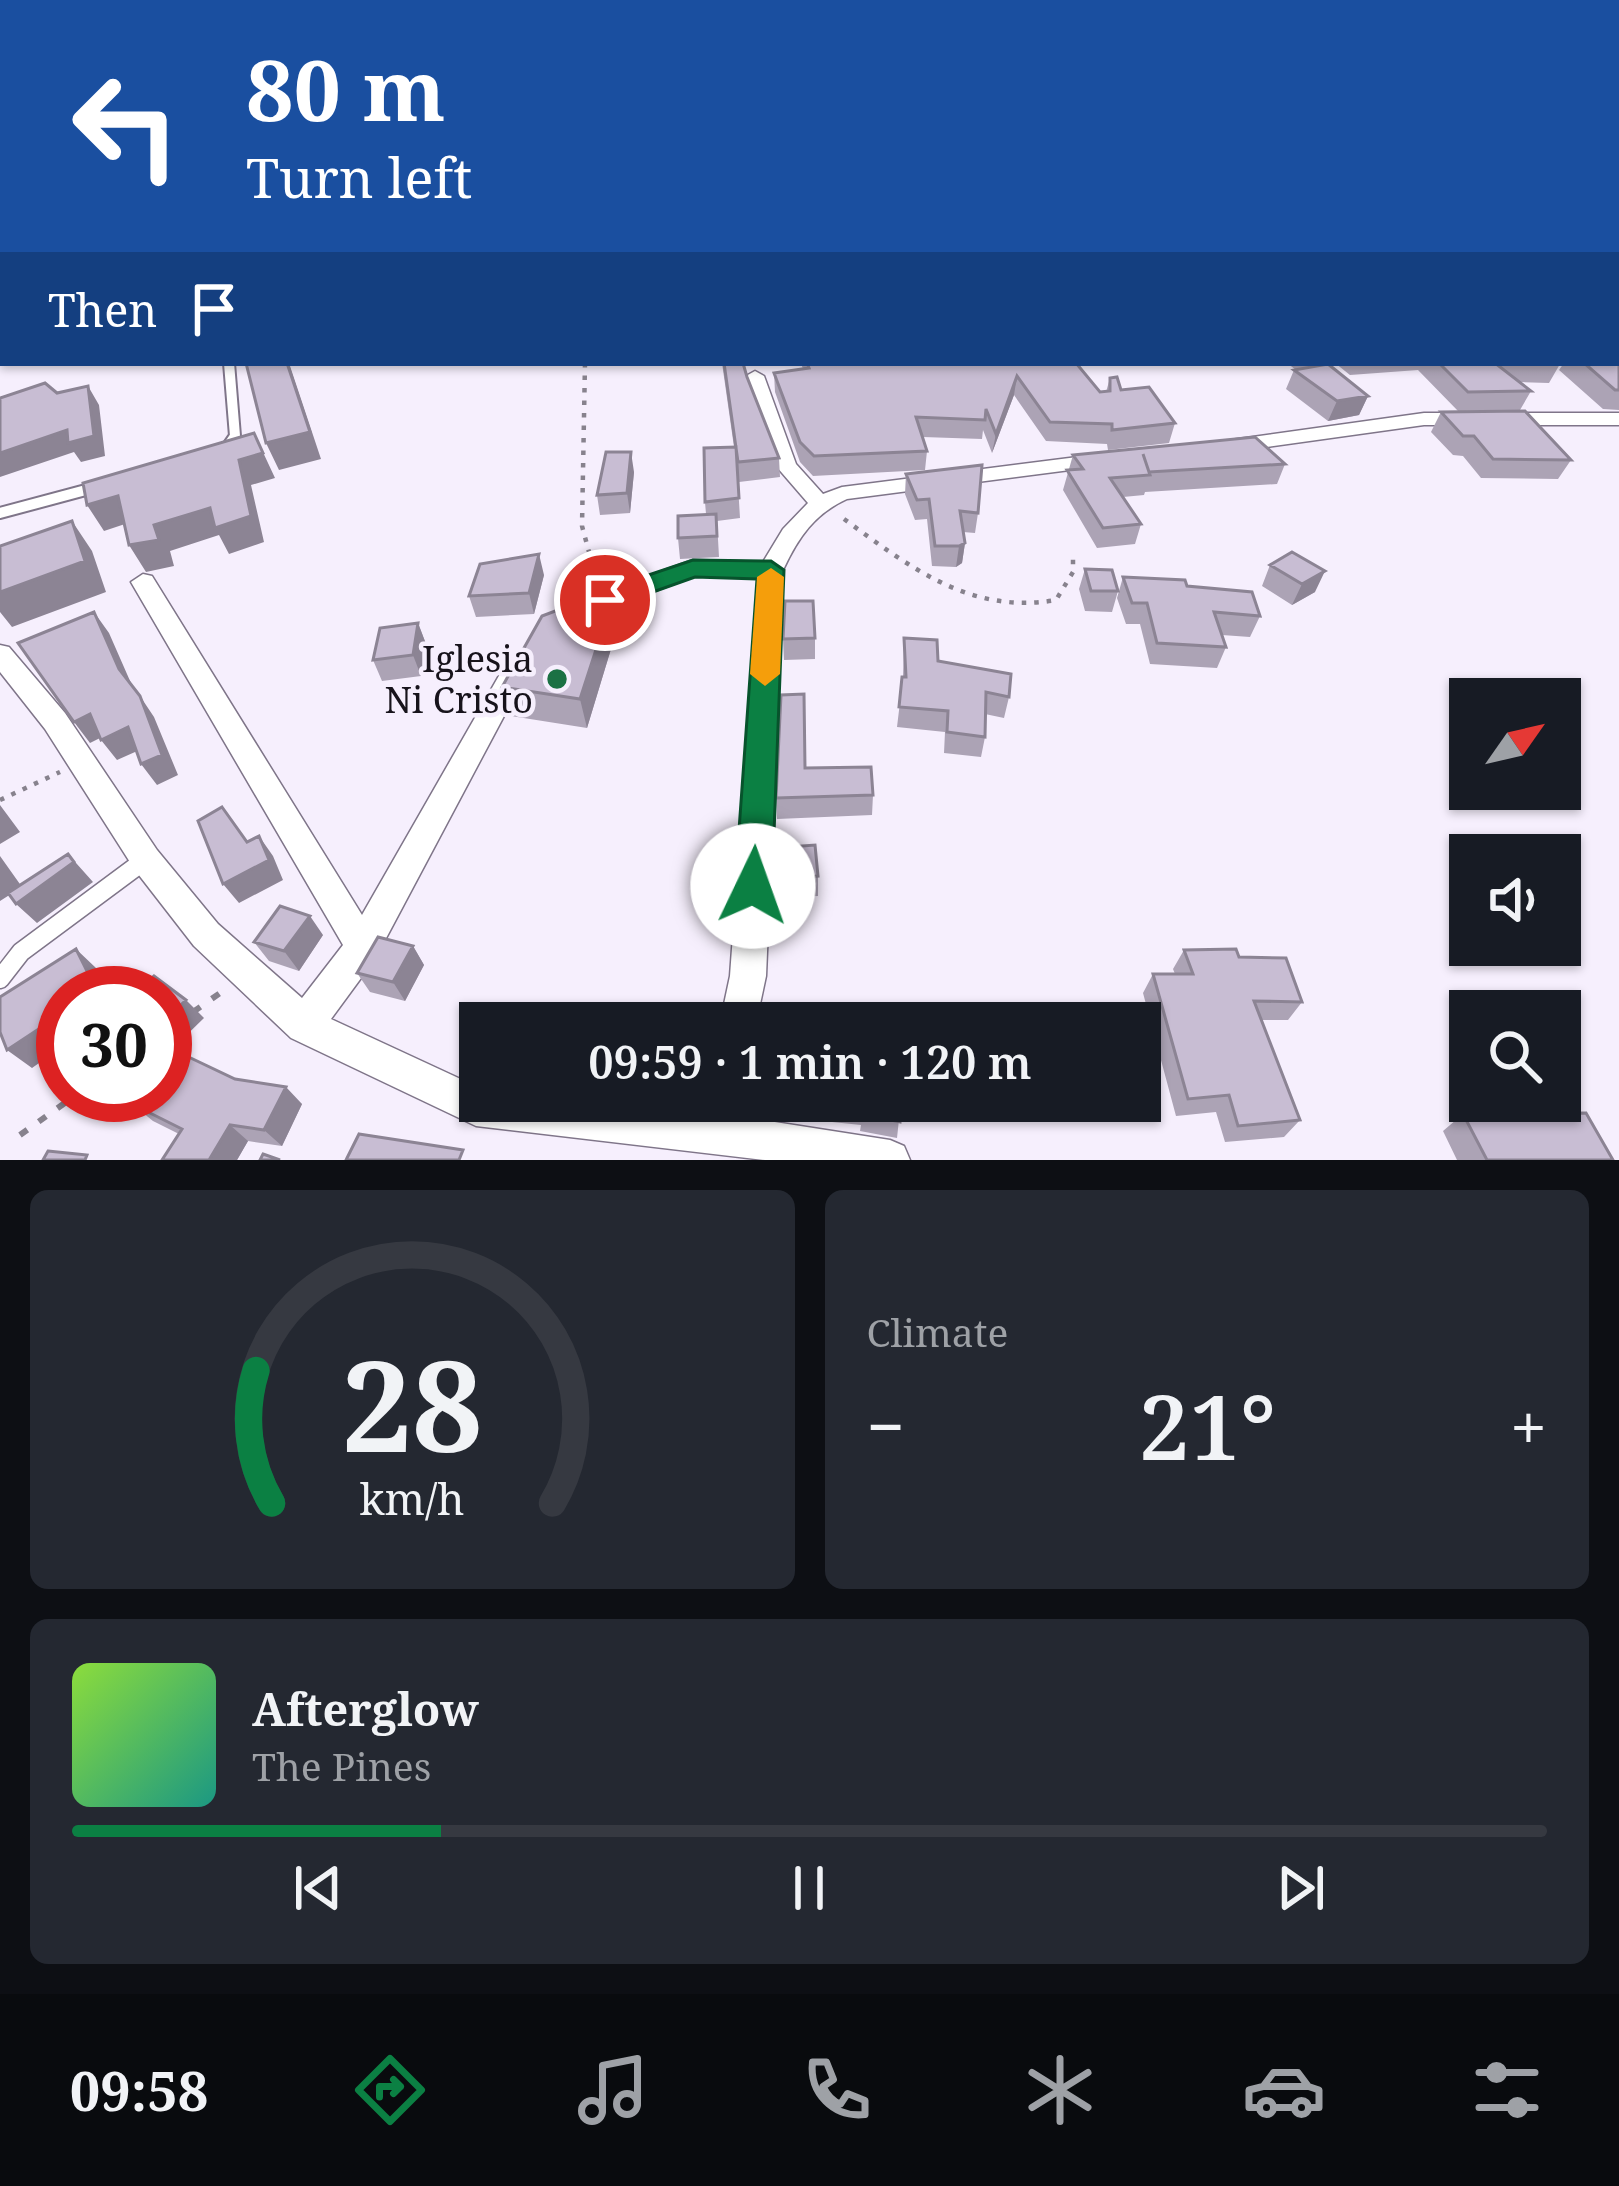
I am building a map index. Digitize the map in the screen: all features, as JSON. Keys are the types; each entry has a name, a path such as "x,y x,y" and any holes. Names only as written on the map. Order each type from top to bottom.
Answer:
{"street":[{"path":"755,376 786,466 819,502"},
{"path":"1201,449 1377,415 1619,419"},
{"path":"742,1002 748,976 771,570 790,530 819,502 891,484 1134,456"},
{"path":"560,619 693,568 771,570"},
{"path":"143,582 363,947"},
{"path":"304,1025 363,947 530,647"},
{"path":"0,654 81,762 146,860 206,935 304,1025 459,1099"},
{"path":"741,1122 890,1160"}],"lane":[{"path":"214,455 234,444 229,366"},
{"path":"0,513 109,484"},
{"path":"0,979 21,952 146,860"}],"path":[{"path":"585,366 582,526 589,563 605,600"},
{"path":"819,502 900,561 952,592 983,602 1028,608 1056,600 1073,572 1073,554"},
{"path":"0,800 81,762"},
{"path":"192,1013 247,974"},
{"path":"20,1135 38,1122"}],"building":[{"path":"247,366 288,366 310,432 266,443"},
{"path":"724,366 744,366 779,458 738,462"},
{"path":"1078,366 1100,392 1110,391 1110,378 1117,377 1121,390 1149,387 1175,423 1112,430 1112,424 1050,422 1017,376 996,434 986,409 985,420 916,417 927,451 814,456 800,442 774,373 809,368"},
{"path":"1330,366 1368,396 1337,401 1294,370"},
{"path":"1442,366 1499,366 1531,391 1468,392"},
{"path":"1587,366 1619,366 1619,390"},
{"path":"45,383 57,393 88,386 94,436 68,443 67,430 0,453 0,398"},
{"path":"1525,411 1571,460 1493,459 1474,436 1463,436 1441,412"},
{"path":"254,433 263,453 239,460 251,516 215,528 210,508 154,525 159,540 129,545 118,496 87,505 83,483"},
{"path":"1255,437 1285,464 1110,478 1141,524 1103,528 1067,470 1083,469 1073,455"},
{"path":"736,447 739,498 705,502 704,448"},
{"path":"606,452 631,452 627,493 597,495"},
{"path":"982,465 978,513 960,511 965,543 935,546 929,499 917,500 906,474"},
{"path":"716,514 717,536 678,538 678,516"},
{"path":"72,521 85,561 0,592 0,546"},
{"path":"1292,552 1325,571 1302,584 1270,565"},
{"path":"539,554 529,593 469,596 480,564"},
{"path":"1085,569 1112,570 1118,591 1091,591"},
{"path":"1123,577 1185,580 1187,586 1252,592 1260,616 1214,612 1226,647 1157,643 1147,603 1132,603"},
{"path":"616,588 580,699 502,687 542,616"},
{"path":"785,601 813,601 815,638 783,639"},
{"path":"94,612 119,669 140,696 162,755 141,764 128,727 101,740 90,714 74,722 18,643"},
{"path":"418,623 413,655 373,660 380,628"},
{"path":"904,638 937,640 938,661 1011,674 1009,697 986,692 985,737 947,732 948,711 899,707 902,677 906,677"},
{"path":"804,694 805,768 871,767 873,795 776,798 781,695"},
{"path":"222,807 247,842 259,836 269,860 223,884 198,821"},
{"path":"815,845 818,876 778,879 775,848"},
{"path":"68,854 74,862 16,904 8,893"},
{"path":"280,906 310,916 284,951 254,942"},
{"path":"378,937 413,946 393,982 357,973"},
{"path":"76,949 84,966 49,966"},
{"path":"1236,949 1239,957 1286,958 1302,1002 1254,1001 1300,1120 1238,1126 1229,1095 1188,1099 1153,974 1193,974 1184,950"},
{"path":"36,974 36,1031 7,1050 0,1032 0,997"},
{"path":"192,1059 235,1079 286,1087 264,1130 230,1125 209,1160 162,1160 182,1129 168,1122 192,1122"},
{"path":"1581,1113 1586,1113 1613,1160 1487,1160 1467,1122 1581,1122"},
{"path":"359,1134 463,1150 459,1160 346,1160"},
{"path":"48,1151 87,1155 85,1160 43,1160"}],"slow traffic":[{"path":"765,674 771,577"}],"place":[{"name":"Iglesia Ni Cristo","path":"557,679"}],"route":[{"path":"605,600 693,568 771,570 753,886"}]}
